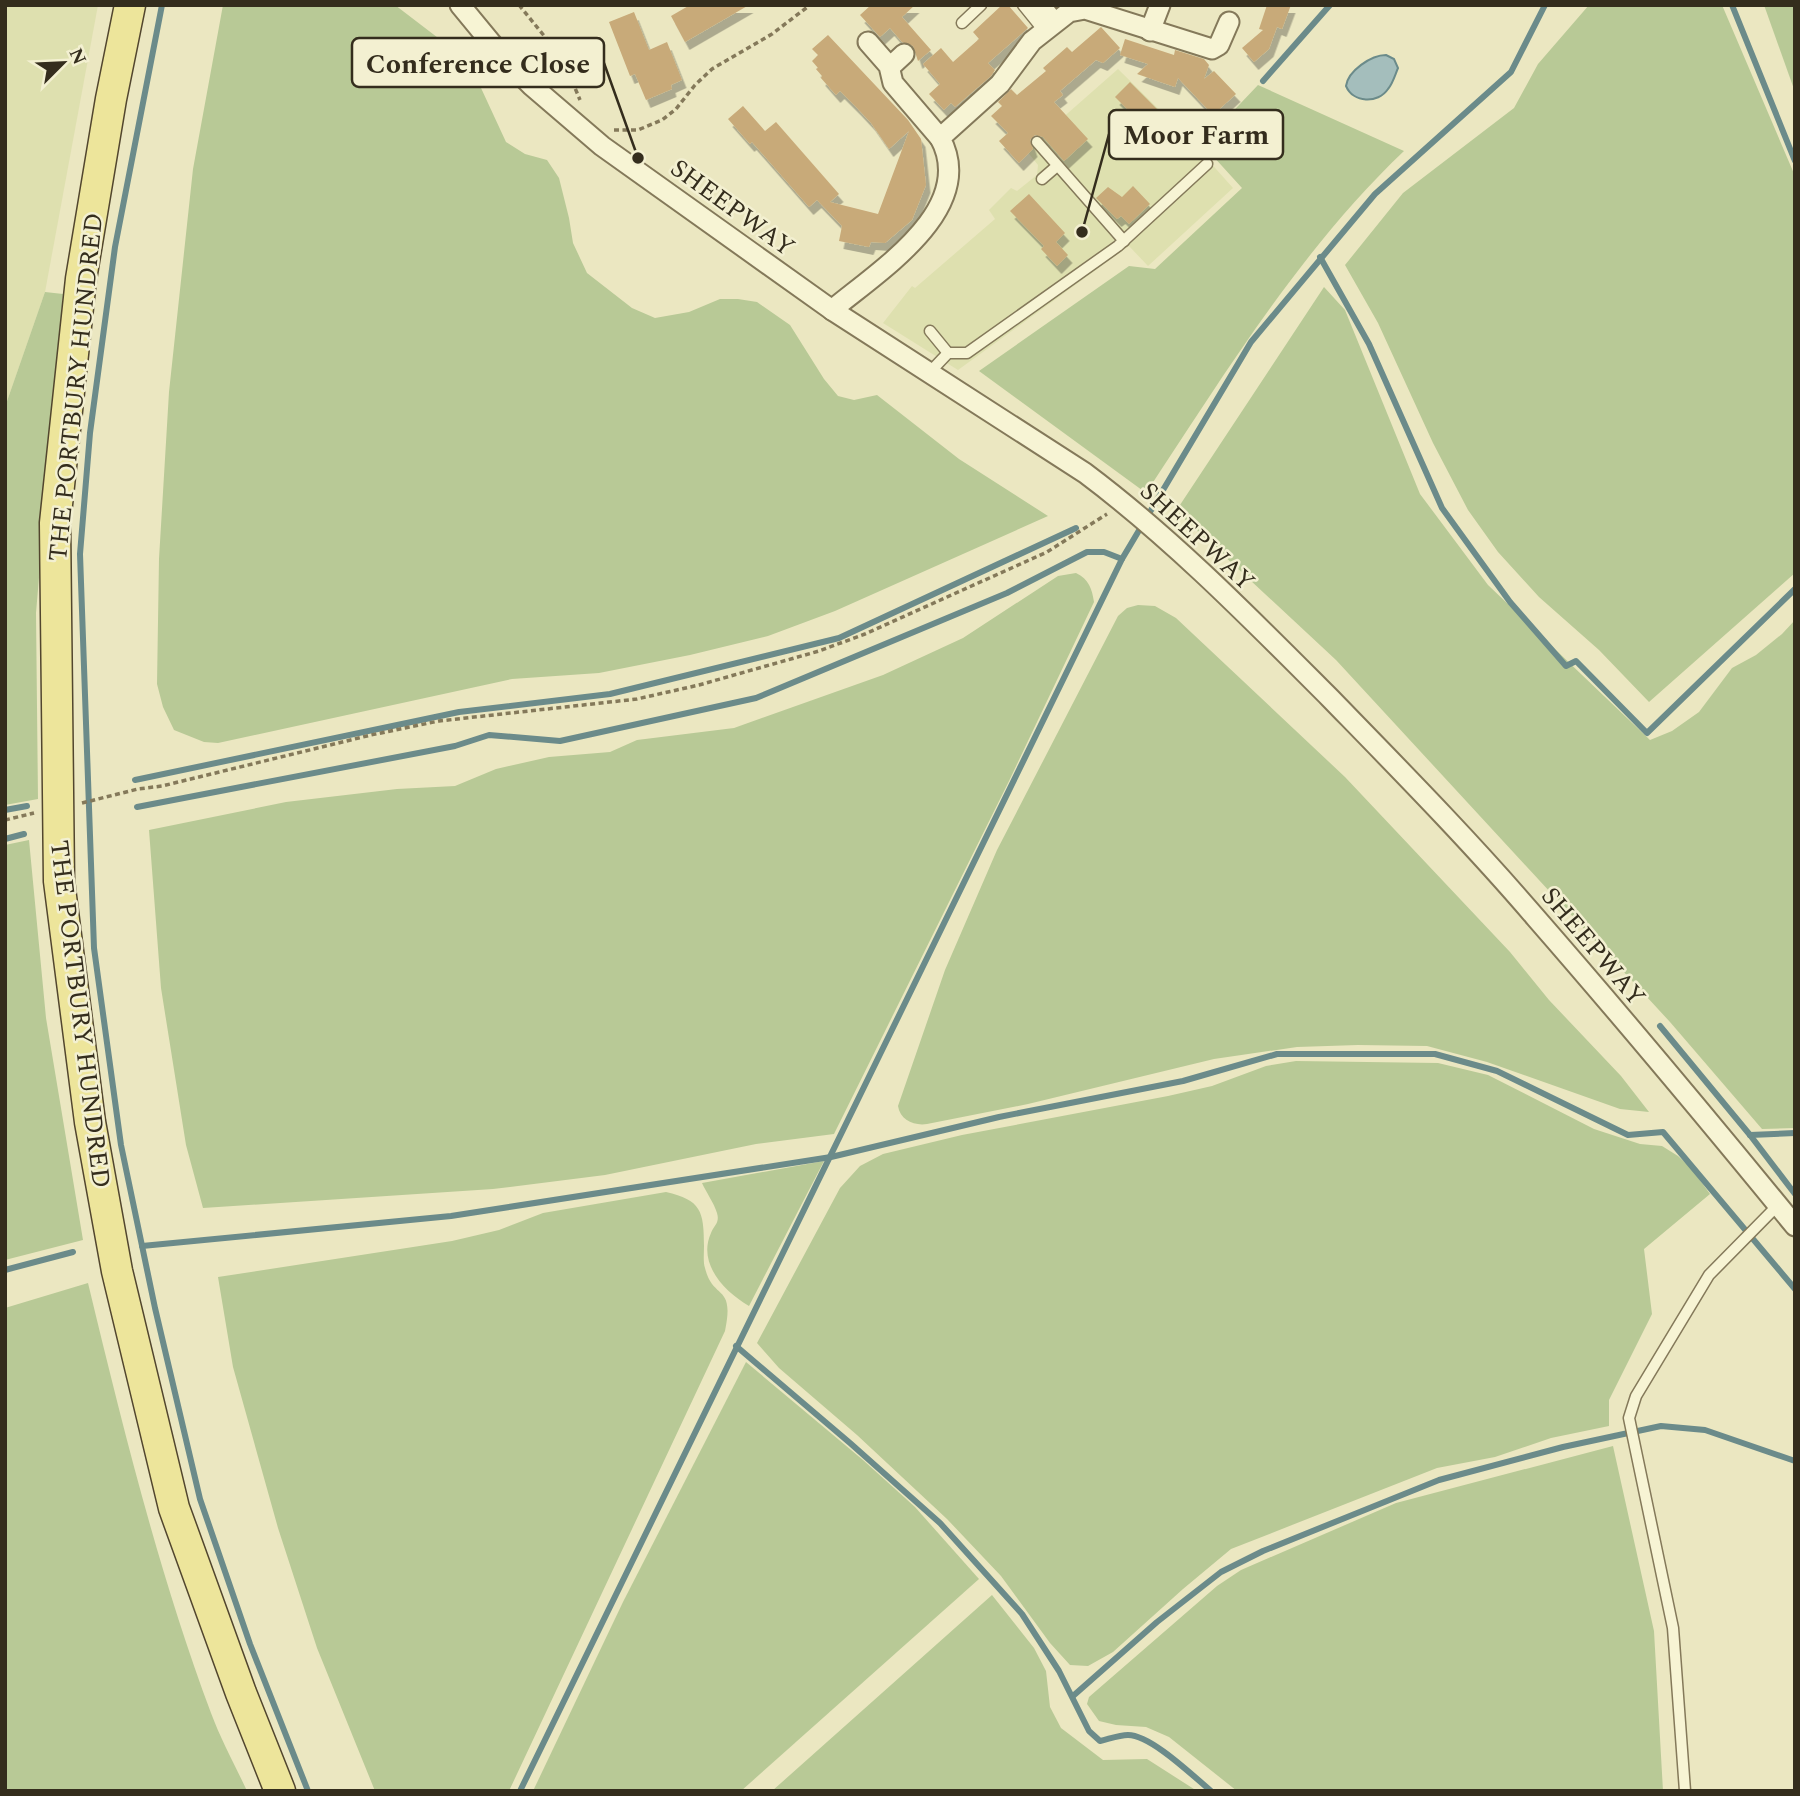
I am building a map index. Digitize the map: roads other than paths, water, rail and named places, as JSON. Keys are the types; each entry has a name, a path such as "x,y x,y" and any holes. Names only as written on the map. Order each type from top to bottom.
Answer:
{"main road":[{"name":"THE PORTBURY HUNDRED","path":"130,5 111,99 81,279 55,523 68,806 59,881 90,1122 117,1271 174,1508 241,1693 280,1791"}],"street":[{"name":"SHEEPWAY","path":"460,5 502,56 532,86 608,138 832,310 1085,473 1124,502 1291,659 1459,832 1536,917 1795,1226"},
{"path":"1040,5 1049,26"},
{"path":"1150,31 1160,5"},
{"path":"940,138 1000,84 1024,49 1071,10 1082,7 1150,31 1214,49 1219,45 1229,22"},
{"path":"832,310 917,238 940,205 947,180 947,152 940,138 893,83 897,60 868,42"}],"lane":[{"path":"962,23 981,5"},
{"path":"1023,5 1049,26"},
{"path":"1037,142 1124,241"},
{"path":"930,372 948,353 967,353 1124,241 1207,164"},
{"path":"1042,179 1057,166"},
{"path":"930,331 948,353"},
{"path":"1685,1791 1673,1628 1629,1418 1636,1396 1703,1284 1778,1205"}],"water":[{"path":"1386,55 1394,59 1398,68 1384,94 1366,100 1349,92 1346,86 1348,80 1361,65"}],"waterway":[{"path":"162,5 115,247 90,433 80,554 94,948 121,1145 155,1308 200,1499 250,1644 308,1791"},
{"path":"1263,81 1330,5"},
{"path":"520,1791 1122,559 1251,342 1375,194 1511,72 1545,5"},
{"path":"1732,5 1795,161"},
{"path":"1320,257 1369,344 1442,508 1510,602 1566,666 1576,661 1647,733 1795,589"},
{"path":"135,780 459,712 610,694 839,638 1076,528"},
{"path":"137,807 455,746 489,735 560,741 756,698 1007,593 1087,552 1104,552 1122,559"},
{"path":"5,810 27,806"},
{"path":"5,839 24,834"},
{"path":"1660,1026 1795,1194"},
{"path":"142,1246 451,1216 831,1157 999,1117 1183,1081 1277,1054 1435,1054 1497,1071 1628,1135 1663,1132 1795,1289"},
{"path":"1750,1135 1795,1133"},
{"path":"5,1270 73,1252"},
{"path":"736,1346 940,1523 1022,1614 1059,1671 1089,1731 1100,1741 1128,1735 1148,1742 1171,1757 1211,1791"},
{"path":"1073,1696 1157,1622 1221,1572 1263,1551 1439,1480 1563,1447 1661,1426 1705,1430 1795,1461"}],"place":[{"name":"Conference Close","path":"638,158"},
{"name":"Moor Farm","path":"1082,232"}]}
